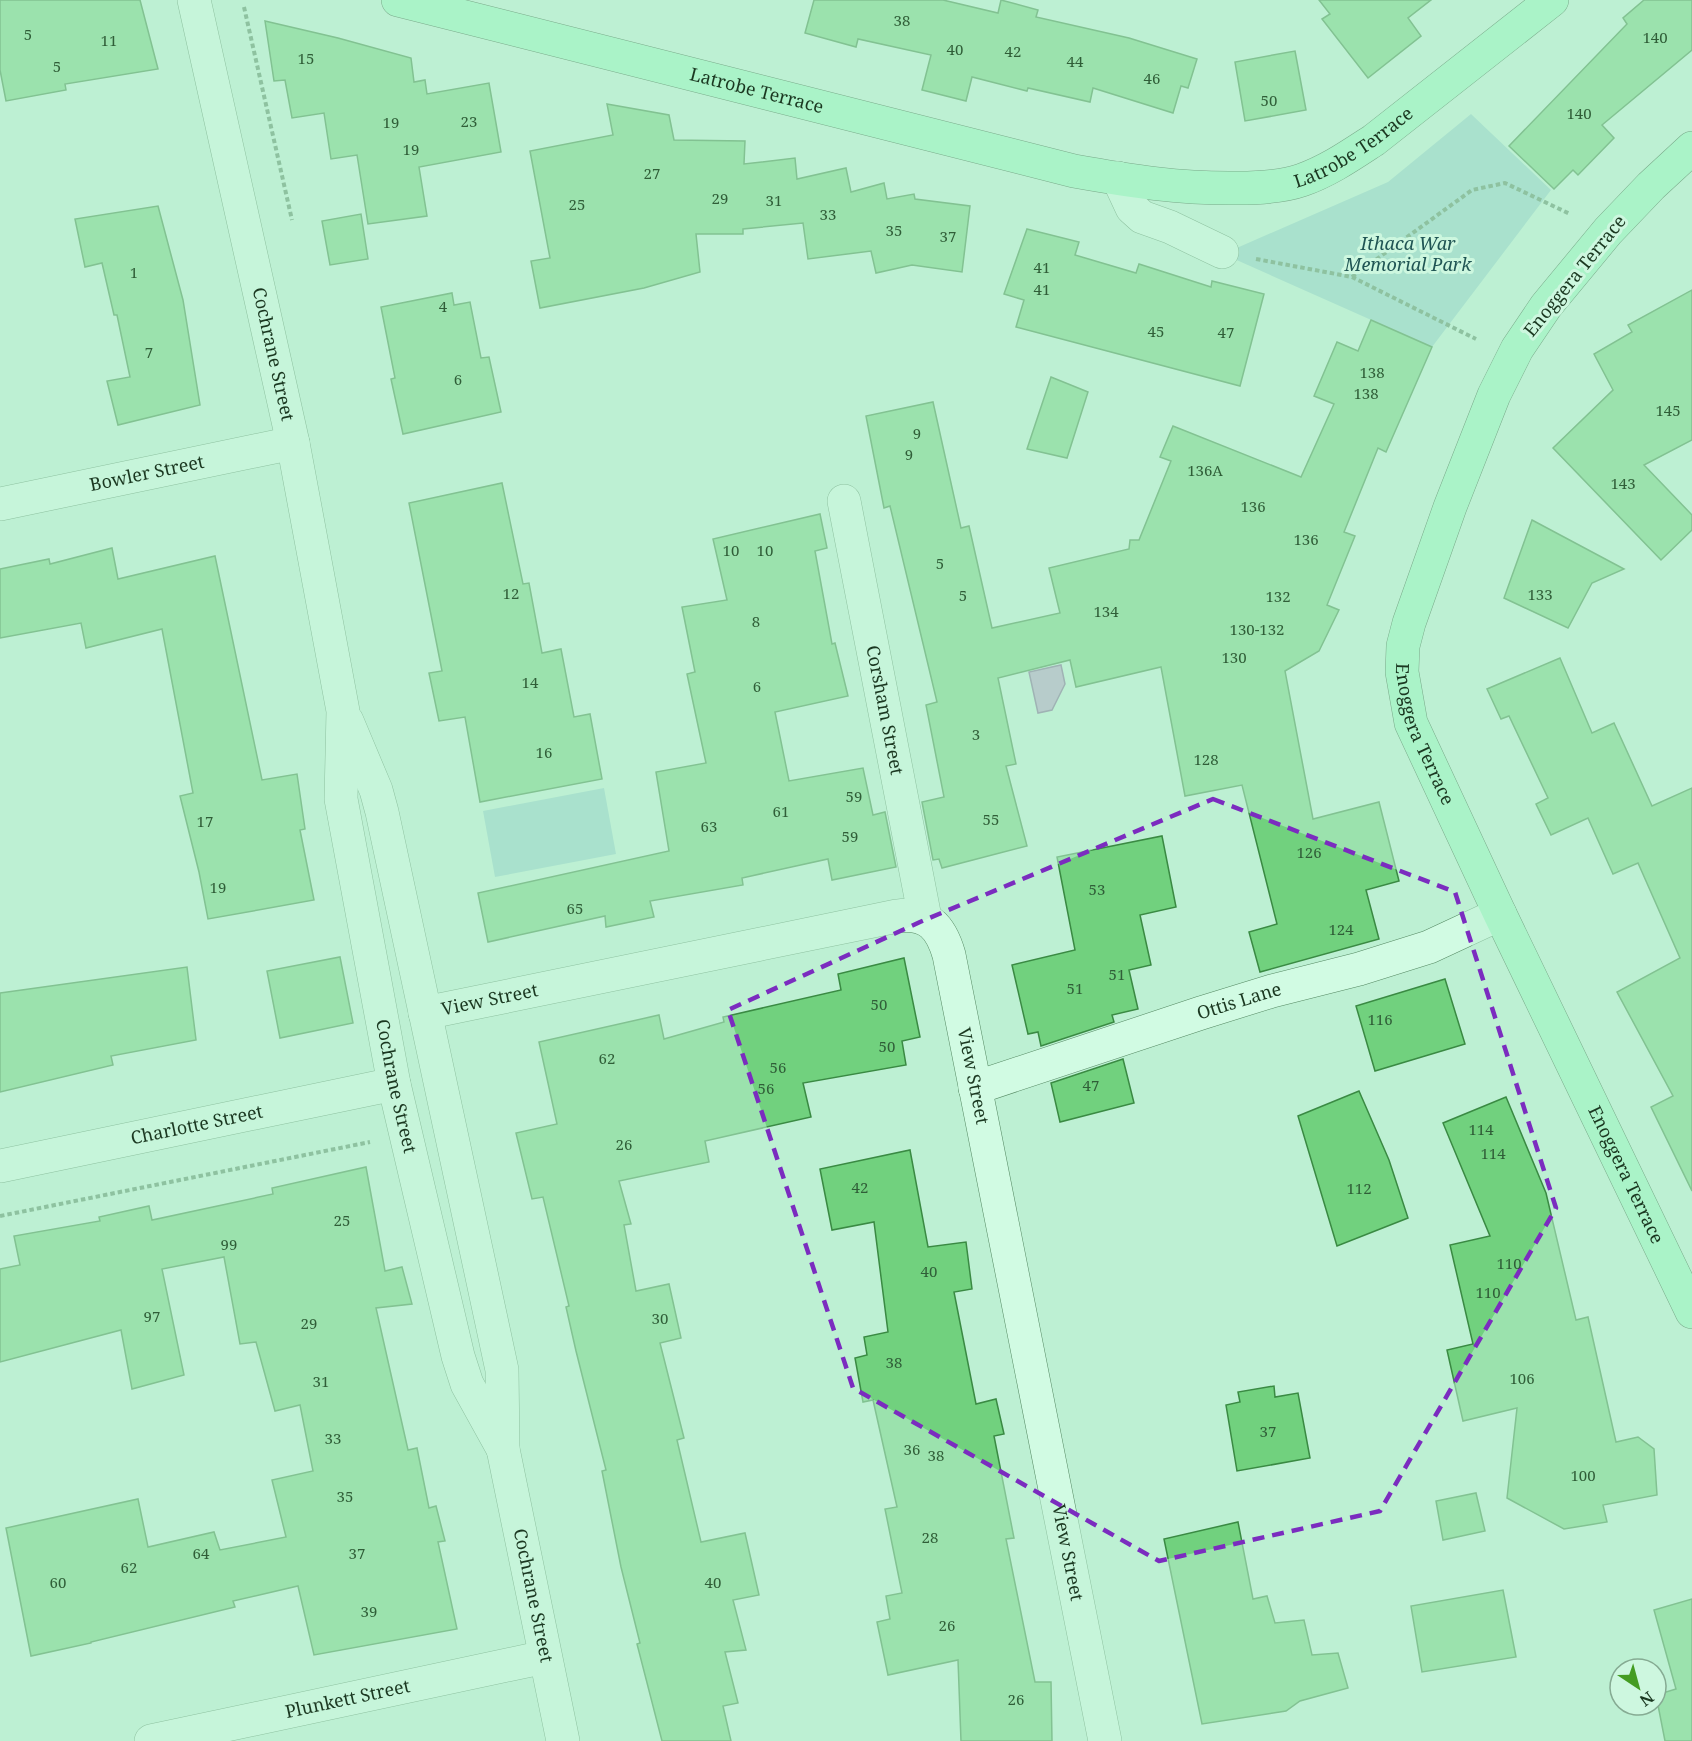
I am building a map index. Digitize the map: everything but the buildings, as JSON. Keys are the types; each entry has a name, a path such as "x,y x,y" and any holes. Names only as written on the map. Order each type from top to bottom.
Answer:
{"main road":[{"name":"Latrobe Terrace","path":"398,0 1033,161 1163,186 1206,188 1254,188 1300,181 1344,159 1374,140 1552,0"},
{"name":"Enoggera Terrace","path":"1691,148 1608,231 1546,306 1517,349 1494,395 1409,622 1403,646 1402,672 1411,723 1500,914 1692,1312"}],"street":[{"name":"Cochrane Street","path":"194,0 293,443 343,711 341,799 394,1084 458,1356 467,1384 503,1449"},
{"path":"1118,178 1132,208 1142,218 1170,227 1222,252"},
{"name":"Bowler Street","path":"0,504 293,443"},
{"name":"Corsham Street","path":"844,501 925,918"},
{"name":"Cochrane Street","path":"343,711 376,790 425,1013 501,1370 503,1449 563,1741"},
{"name":"Ottis Lane","path":"975,1088 1252,997 1359,969 1430,947 1500,914"},
{"name":"View Street","path":"425,1013 897,916 925,918 939,932 946,943 1105,1741"},
{"name":"Charlotte Street","path":"0,1166 394,1084"},
{"name":"Plunkett Street","path":"151,1741 545,1657"}],"path":[{"path":"244,7 292,220"},
{"path":"1352,277 1472,190 1505,183 1570,214"},
{"path":"1222,252 1352,277 1476,339"},
{"path":"0,1216 370,1142"}],"highlighted area":[{"path":"1213,799 1455,892 1556,1208 1380,1511 1159,1561 853,1388 728,1010 920,922"}],"green space":[{"name":"Ithaca War Memorial Park","path":"1471,114 1551,190 1432,347 1223,254 1388,182"},
{"path":"604,788 616,854 495,877 483,811"}],"shaded area":[{"path":"1061,665 1065,684 1052,710 1038,713 1029,672"}]}
